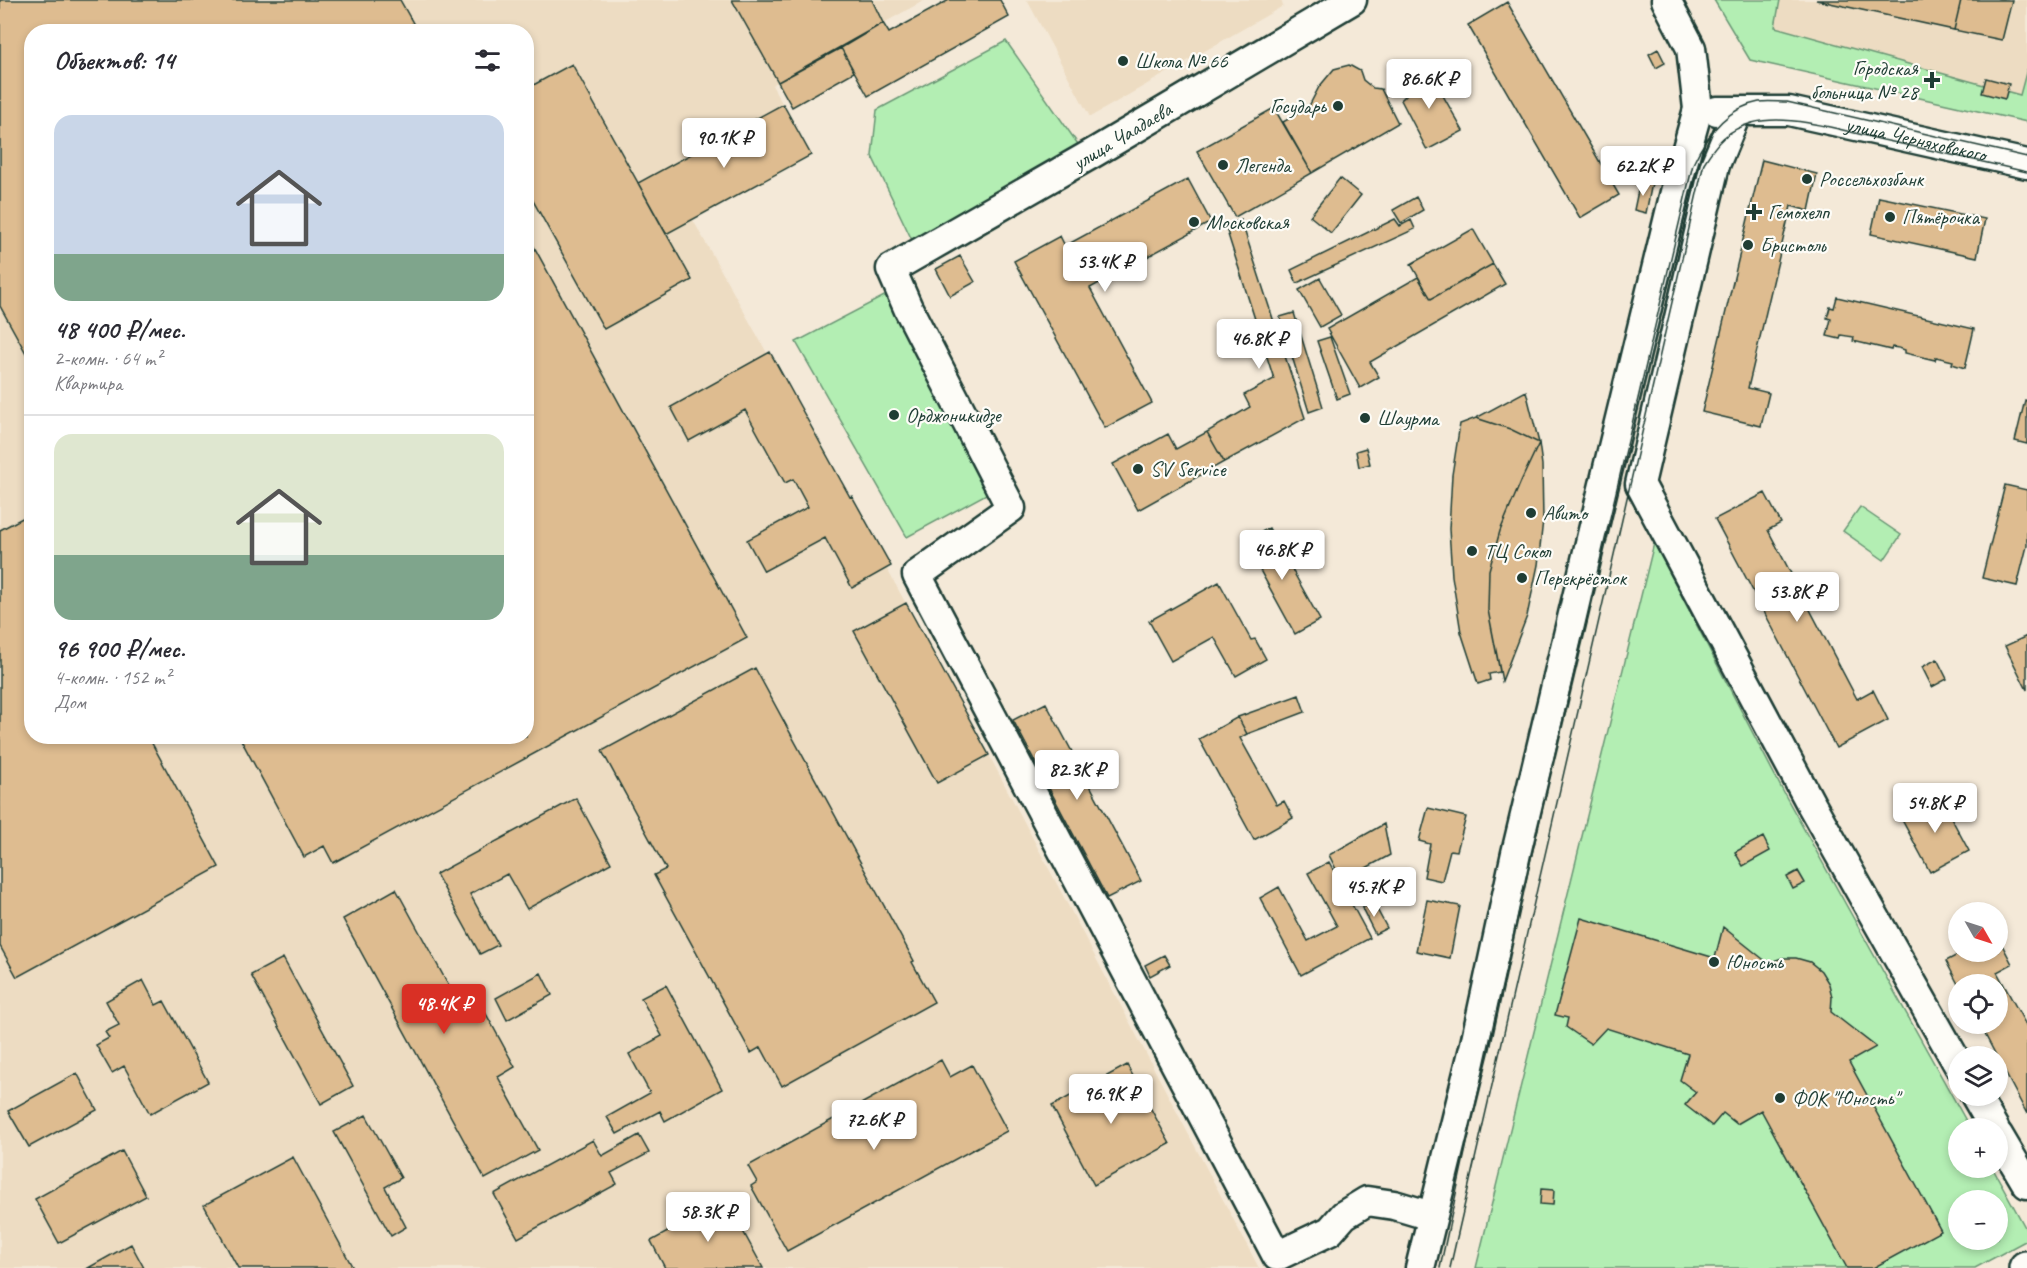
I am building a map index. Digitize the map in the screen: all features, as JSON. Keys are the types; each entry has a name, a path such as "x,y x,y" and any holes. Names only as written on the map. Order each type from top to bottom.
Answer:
{"street":[{"name":"улица Чаадаева","path":"1352,0 891,269 908,308 1011,508 917,575 1277,1256 1330,1231 1344,1215 1367,1201 1394,1205 1431,1216"},
{"path":"1420,1268 1475,1044 1516,854 1606,476 1676,188 1698,110 1691,48 1666,0"},
{"name":"улица Черняховского","path":"1698,110 1789,111 2027,164"},
{"path":"1737,112 1715,165 1640,484 1811,804 1948,1047"},
{"path":"1606,476 1640,484"},
{"path":"2008,1152 2027,1185"}],"shaded area":[{"path":"0,0 925,0 772,85 811,155 693,220 767,353 770,352 849,497 852,496 891,566 887,569 989,755 1259,1268 0,1268"},
{"name":"Школа № 66","path":"1027,0 1281,0 1283,6 1090,117"},
{"name":"Городская больница № 28","path":"1714,0 2027,0 2027,122 1750,60"}],"green space":[{"path":"1714,0 1780,0 1775,27 2020,95 2027,69 2027,122 1750,60"},
{"path":"1006,41 1080,147 912,240 872,156 877,110"},
{"path":"890,293 992,491 907,537 796,342"},
{"path":"1860,507 1901,535 1884,560 1843,531"},
{"name":"Юность","path":"1654,543 1785,795 1948,1088 1948,1106 1958,1106 1964,1118 1948,1118 1948,1178 1998,1178 2005,1190 1948,1190 1948,1250 2008,1250 2008,1196 2027,1231 2027,1240 1975,1268 1476,1268"}],"building":[{"path":"0,0 400,0 414,24 24,24 24,350 0,306"},
{"path":"732,0 872,0 883,23 778,82"},
{"path":"949,0 1000,0 1009,17 868,96 841,48 883,23 889,33"},
{"path":"1816,0 1961,0 1954,30"},
{"path":"1961,0 2012,0 2002,40 1954,30"},
{"path":"1507,2 1619,195 1580,218 1468,25"},
{"path":"841,48 854,72 792,107 778,82"},
{"path":"1658,49 1665,63 1656,68 1649,54"},
{"path":"572,64 692,280 604,329 534,202 534,85"},
{"path":"1349,65 1360,71 1363,80 1373,88 1381,89 1398,123 1312,173 1283,122 1308,108 1319,87 1334,69"},
{"path":"1429,67 1463,131 1427,150 1401,100 1406,95 1410,80 1407,73"},
{"path":"1986,78 2009,84 2005,99 1982,93"},
{"path":"783,104 811,155 666,234 638,183"},
{"path":"1274,108 1312,173 1235,217 1197,151"},
{"path":"1762,160 1817,174 1809,211 1791,206 1748,388 1769,393 1761,426 1702,412"},
{"path":"1340,178 1361,195 1331,233 1310,216"},
{"path":"1188,179 1211,222 1090,288 1152,403 1105,428 1014,261 1060,236 1065,246"},
{"path":"1640,181 1652,183 1646,213 1634,210"},
{"path":"1416,197 1423,210 1401,223 1393,210"},
{"path":"1879,197 1985,219 1977,257 1871,234"},
{"path":"1395,219 1400,226 1411,220 1415,229 1297,283 1291,270"},
{"path":"1241,220 1305,418 1224,462 1207,432 1250,407 1244,395 1274,379 1225,225"},
{"path":"1473,229 1493,264 1431,299 1411,264"},
{"path":"534,247 747,638 333,863 324,846 304,857 243,744 534,744"},
{"path":"960,256 975,282 950,296 936,269"},
{"path":"1493,264 1505,284 1370,362 1379,377 1360,388 1327,329 1418,277 1431,299"},
{"path":"1320,278 1341,315 1320,327 1299,290"},
{"path":"1837,297 1974,329 1965,368 1952,364 1953,361 1936,357 1935,360 1905,353 1905,350 1899,348 1892,347 1891,350 1853,341 1854,337 1841,335 1840,339 1827,336 1831,319 1827,318 1830,307 1834,308"},
{"path":"1294,313 1323,407 1309,412 1280,317"},
{"path":"1330,337 1350,394 1337,399 1317,341"},
{"path":"770,352 891,566 852,588 825,538 764,571 747,540 808,507 793,479 785,483 745,410 689,441 671,407"},
{"path":"1526,391 1539,443 1510,429 1476,418"},
{"path":"2025,400 2027,401 2027,444 2015,441"},
{"name":"ТЦ Сокол","path":"1476,418 1510,429 1539,443 1500,531 1489,570 1488,610 1500,672 1489,674 1490,680 1478,684 1461,632 1452,576 1449,529 1452,475 1460,424"},
{"path":"1207,432 1224,462 1138,510 1113,464 1168,434 1176,449"},
{"path":"1539,443 1542,465 1543,520 1538,565 1527,616 1502,681 1488,610 1489,570 1500,531"},
{"path":"1366,448 1370,464 1359,467 1356,451"},
{"path":"2005,485 2027,490 2027,546 2017,586 1982,578"},
{"path":"1765,493 1781,523 1768,530 1857,699 1873,690 1888,720 1836,748 1715,519"},
{"path":"24,517 24,744 152,744 219,867 17,977 0,946 0,530"},
{"path":"1269,528 1320,620 1295,634 1244,541"},
{"path":"1219,582 1251,640 1255,639 1266,659 1236,676 1214,637 1171,661 1149,621"},
{"path":"906,603 989,755 937,783 854,631"},
{"path":"2027,636 2027,690 2005,646"},
{"path":"1937,659 1947,679 1932,687 1922,667"},
{"path":"755,668 934,1002 782,1086 761,1047 751,1053 654,875 666,869 602,751"},
{"path":"1299,695 1305,712 1247,734 1238,717"},
{"path":"1046,703 1141,881 1107,898 1013,720"},
{"path":"1238,717 1247,734 1240,738 1277,805 1284,801 1293,818 1254,840 1199,739"},
{"path":"1940,797 1969,851 1930,872 1901,818"},
{"path":"576,798 611,863 527,909 507,874 470,894 498,945 480,954 436,874"},
{"path":"1428,808 1466,817 1457,851 1450,850 1442,881 1424,877 1430,844 1419,841"},
{"path":"1384,824 1390,855 1342,881 1329,855"},
{"path":"1763,837 1770,851 1743,866 1735,852"},
{"path":"1329,862 1370,938 1301,975 1260,898 1279,887 1308,941 1337,926 1308,873"},
{"path":"1798,871 1805,883 1793,889 1787,877"},
{"path":"396,889 468,1021 485,1012 515,1067 498,1077 538,1150 485,1179 343,919"},
{"path":"1427,900 1460,906 1450,958 1416,951"},
{"path":"1373,902 1387,928 1375,934 1362,908"},
{"name":"ФОК \"Юность\"","path":"1581,918 1715,958 1723,927 1768,963 1782,958 1796,958 1810,962 1821,971 1829,984 1832,997 1831,1012 1876,1047 1849,1062 1941,1231 1873,1268 1847,1268 1761,1110 1737,1124 1723,1113 1712,1126 1685,1105 1696,1092 1680,1080 1688,1054 1606,1028 1591,1044 1566,1027 1568,1018 1555,1015"},
{"path":"1164,955 1170,965 1150,976 1145,965"},
{"path":"2008,956 2012,964 1997,972 1998,974 1953,974 1946,961 2008,962"},
{"path":"283,958 353,1086 321,1104 251,975"},
{"path":"541,973 552,995 507,1020 496,998"},
{"path":"143,980 156,1005 164,1001 208,1082 150,1114 124,1066 112,1073 96,1045 109,1038 105,1032 119,1025 106,1001"},
{"path":"666,985 722,1089 665,1121 660,1111 617,1134 607,1117 650,1093 629,1054 662,1036 641,998"},
{"path":"2008,992 2027,1027 2027,1114 2008,1078 2008,1046 1991,1046 1985,1034 2008,1034"},
{"path":"941,1060 950,1077 972,1065 1007,1131 787,1251 751,1186 757,1182 748,1166"},
{"path":"1127,1065 1170,1144 1094,1185 1052,1106"},
{"path":"77,1073 97,1110 29,1147 8,1111"},
{"path":"366,1115 401,1178 385,1187 406,1227 391,1236 334,1132"},
{"path":"639,1135 649,1153 611,1173 617,1184 518,1238 494,1194 593,1140 602,1156"},
{"path":"122,1151 146,1196 59,1243 35,1199"},
{"path":"293,1157 353,1268 238,1268 204,1205"},
{"path":"1541,1189 1554,1190 1553,1205 1540,1204"},
{"path":"726,1200 763,1268 665,1268 651,1241"},
{"path":"131,1244 144,1268 88,1268"}],"tram line":[{"path":"1440,1268 1564,716 1693,164 1698,154 1718,125 1737,110 1759,102 1787,102 2027,157"},
{"path":"1450,1268 1704,163 1718,143 1736,129 1767,120 1783,120 1835,128 2027,172"}],"place":[{"name":"Школа № 66","path":"1123,61"},
{"name":"Городская больница № 28","path":"1932,80"},
{"name":"Государь","path":"1338,106"},
{"name":"Легенда","path":"1223,165"},
{"name":"Россельхозбанк","path":"1807,179"},
{"name":"Гемохелп","path":"1754,212"},
{"name":"Пятёрочка","path":"1890,217"},
{"name":"Московская","path":"1194,222"},
{"name":"Бристоль","path":"1748,245"},
{"name":"Орджоникидзе","path":"894,415"},
{"name":"Шаурма","path":"1365,418"},
{"name":"SV Service","path":"1138,469"},
{"name":"Авито","path":"1531,513"},
{"name":"ТЦ Сокол","path":"1472,551"},
{"name":"Перекрёсток","path":"1522,578"},
{"name":"Юность","path":"1714,962"},
{"name":"ФОК \"Юность\"","path":"1780,1098"}]}
